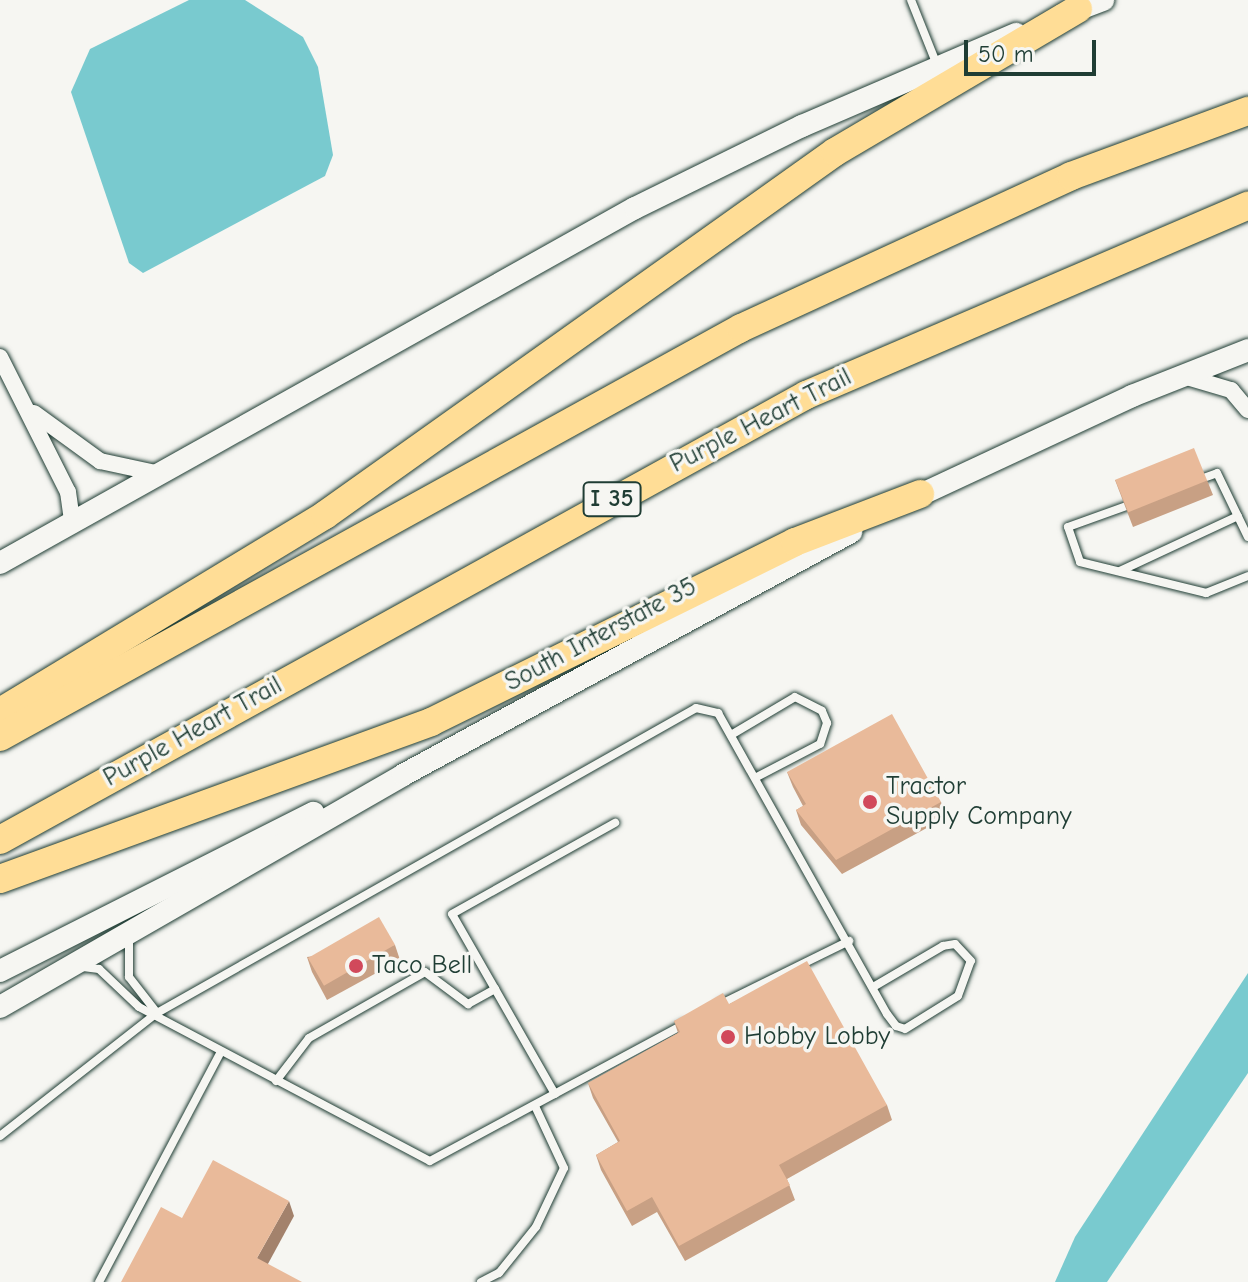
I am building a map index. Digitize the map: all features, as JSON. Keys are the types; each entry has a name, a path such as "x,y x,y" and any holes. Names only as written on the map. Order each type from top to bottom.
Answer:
{"highway":[{"path":"0,712 325,515 835,152 1091,5"},
{"path":"0,737 741,328 1071,176 1248,111"},
{"name":"Purple Heart Trail","path":"0,840 806,395 1248,206"},
{"path":"0,879 431,722 795,542 920,494"}],"main road":[{"path":"0,563 156,473 635,208 937,66 1091,5"},
{"name":"South Interstate 35","path":"0,1007 403,775 920,494 1177,378 1248,350"},
{"path":"0,971 270,832 403,775"}],"street":[{"path":"0,357 68,492 72,521"},
{"path":"1177,378 1203,377 1231,390 1248,410"},
{"path":"24,403 78,450 156,473"}],"lane":[{"path":"911,0 937,66"},
{"path":"1187,484 1217,473 1248,537"},
{"path":"1143,500 1068,527 1080,562 1206,593 1248,576"},
{"path":"1119,572 1238,516"},
{"path":"731,735 795,697 822,711 820,744 755,778"},
{"path":"0,1136 157,1013 682,714 708,708 731,735 873,987 905,1029 958,996 971,961 955,944 943,946 873,987"},
{"path":"555,1094 452,914 615,823"},
{"path":"129,934 129,977 157,1013"},
{"path":"707,1012 849,941"},
{"path":"74,965 99,969 139,1007 157,1013 221,1052 430,1161 696,1018"},
{"path":"276,1081 309,1038 425,972 468,1004 495,989"},
{"path":"99,1282 221,1052"},
{"path":"481,1282 499,1273 536,1227 564,1168 535,1106"}],"water":[{"path":"189,0 245,0 303,37 318,67 333,155 325,176 143,273 129,263 71,92 90,49"},
{"path":"1248,973 1248,1073 1107,1282 1055,1282 1075,1237"}],"building":[{"path":"1194,448 1207,480 1128,512 1115,480"},
{"name":"Tractor Supply Company","path":"892,714 941,802 836,860 796,810 806,804 787,772"},
{"path":"379,917 395,945 324,986 308,958"},
{"path":"807,961 887,1105 779,1165 790,1185 679,1246 652,1197 627,1211 596,1155 620,1141 588,1083 680,1032 674,1021 723,993 729,1004"},
{"path":"213,1160 289,1201 257,1258 302,1282 121,1282 161,1207 182,1218"}],"place":[{"name":"Tractor Supply Company","path":"870,802"},
{"name":"Taco Bell","path":"356,966"},
{"name":"Hobby Lobby","path":"728,1037"}]}
